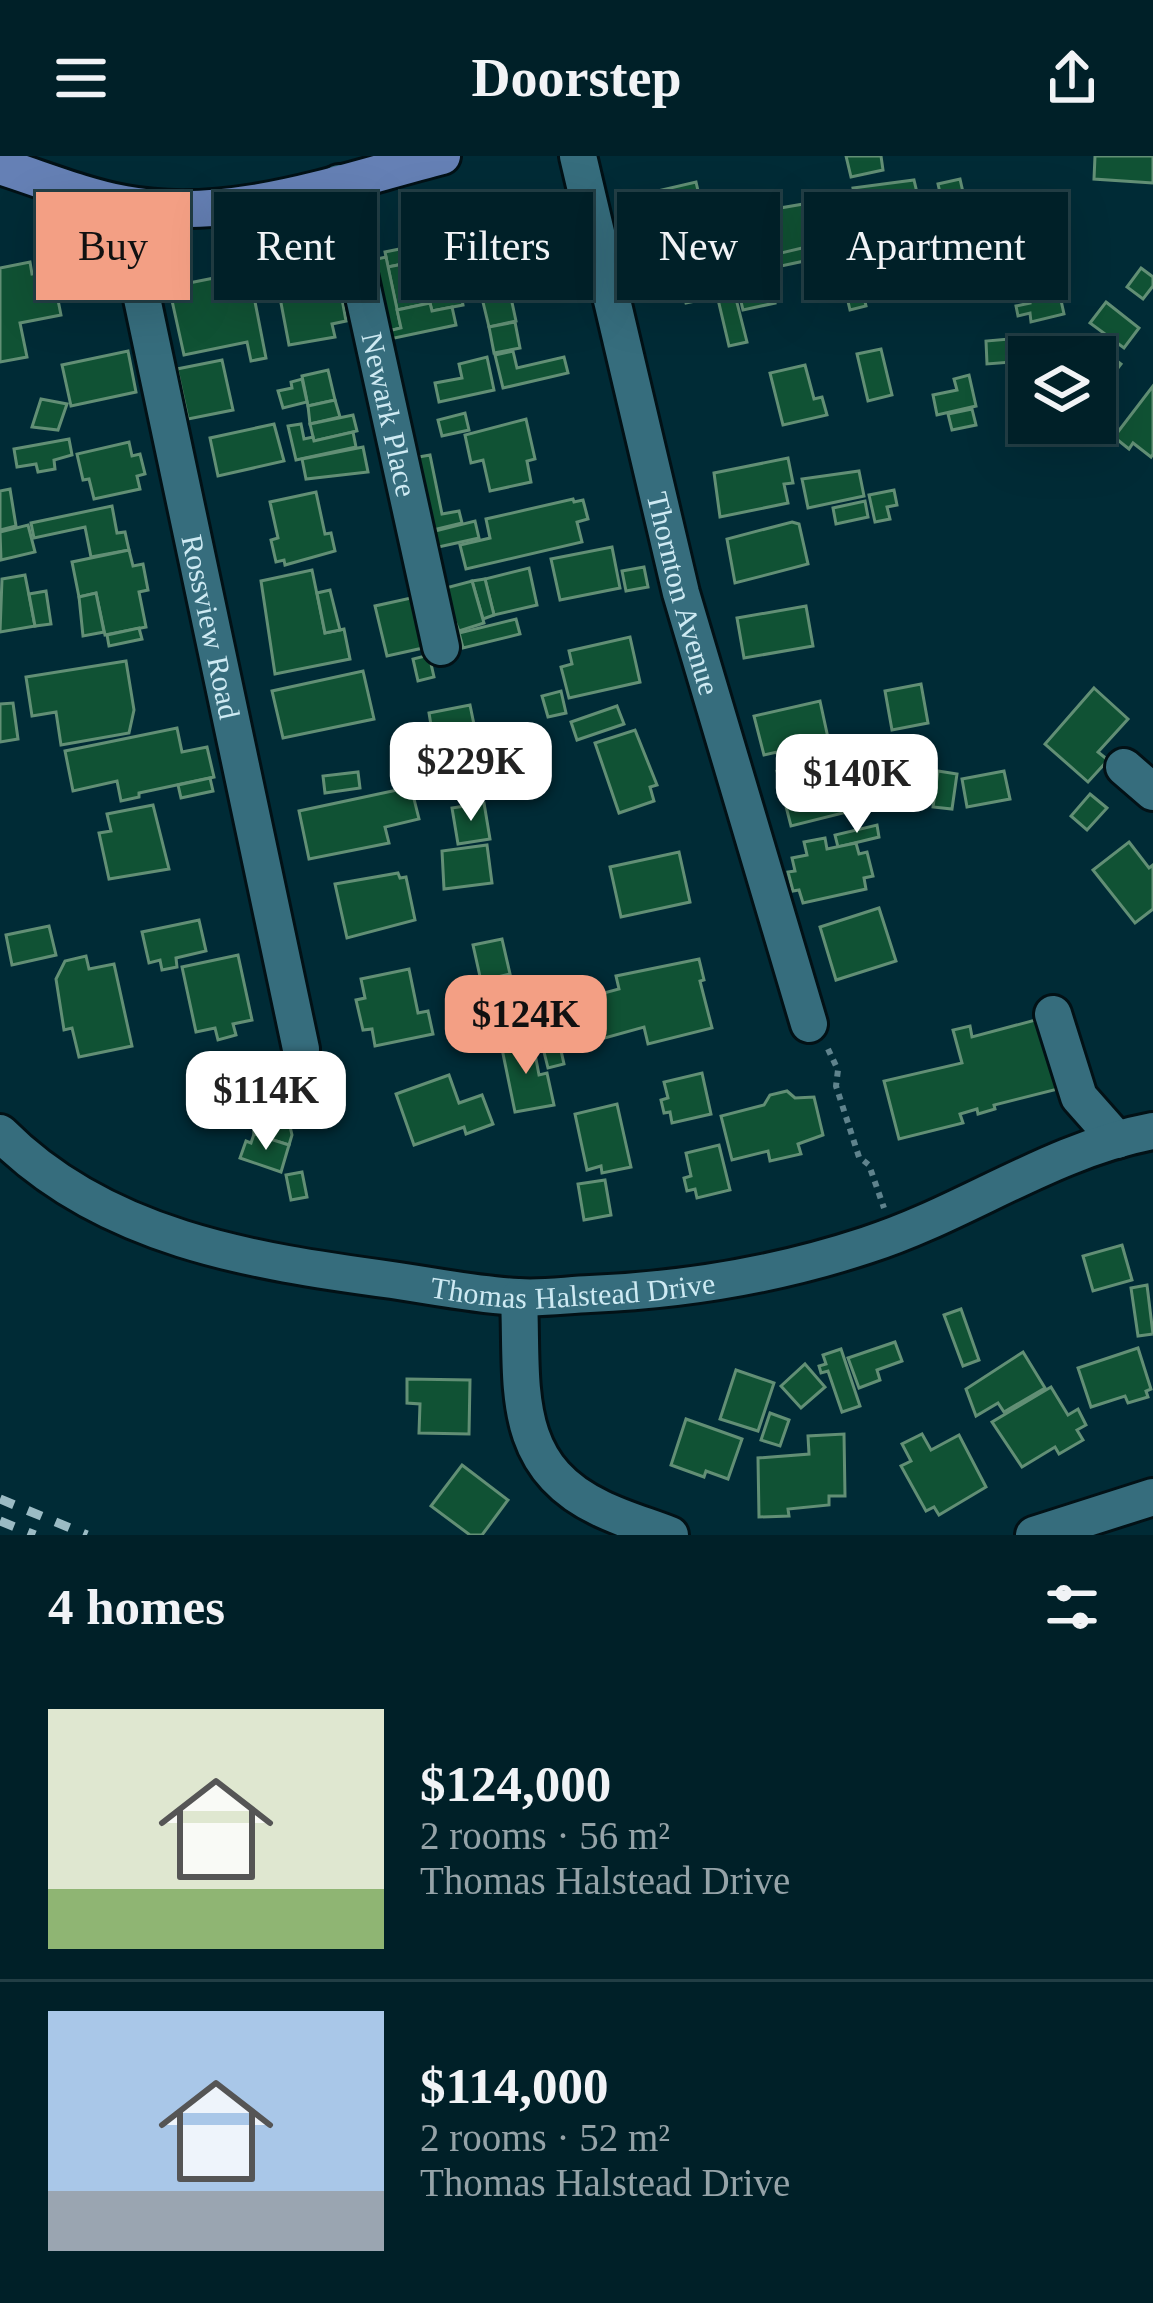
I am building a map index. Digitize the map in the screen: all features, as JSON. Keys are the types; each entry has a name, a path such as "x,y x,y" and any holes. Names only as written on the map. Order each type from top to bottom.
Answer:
{"main road":[{"path":"190,209 269,201 442,156"},
{"path":"0,166 83,192"}],"street":[{"name":"Thornton Avenue","path":"578,156 681,593 809,1024"},
{"name":"Newark Place","path":"339,183 441,647"},
{"name":"Rossview Road","path":"142,300 301,1049"},
{"path":"1124,767 1153,791"},
{"path":"1053,1014 1078,1097 1117,1140"},
{"name":"Thomas Halstead Drive","path":"0,1133 39,1171 82,1197 140,1225 204,1246 307,1268 519,1298 702,1286 781,1271 873,1244 1052,1163 1153,1131"},
{"path":"519,1298 524,1412 533,1449 556,1479 596,1507 670,1535"},
{"path":"1049,1532 1153,1497"}],"path":[{"path":"809,1024 838,1070 836,1086 859,1157 869,1165 878,1189"}],"building":[{"path":"846,156 881,156 883,170 851,177"},
{"path":"1095,156 1153,156 1153,183 1094,179"},
{"path":"960,179 963,192 940,192 938,184"},
{"path":"914,180 917,192 854,192 853,188"},
{"path":"696,182 698,192 653,192"},
{"path":"804,204 804,249 780,254 780,208"},
{"path":"804,248 804,261 780,266 780,253"},
{"path":"401,249 401,264 388,267 385,252"},
{"path":"386,257 401,328 384,332 377,300 377,259"},
{"path":"30,262 32,274 36,273 36,300 58,300 61,315 20,323 27,357 0,362 0,268"},
{"path":"401,264 401,300 462,300 463,305 432,311 430,303 397,310 388,267"},
{"path":"1141,268 1153,277 1153,286 1143,299 1127,287"},
{"path":"214,278 214,300 255,300 266,358 251,361 247,342 184,355 172,300 190,300 190,283"},
{"path":"280,300 342,300 346,321 332,324 335,337 289,345"},
{"path":"482,300 512,300 516,321 489,327"},
{"path":"718,300 736,300 747,342 729,346"},
{"path":"741,300 774,300 775,303 743,310"},
{"path":"848,300 865,300 866,306 850,310"},
{"path":"1061,300 1064,314 1031,322 1030,313 1018,316 1016,306"},
{"path":"1106,302 1139,328 1124,348 1116,336 1108,336 1090,323"},
{"path":"430,303 432,311 452,307 456,325 385,340 384,332 401,328 397,310"},
{"path":"515,322 520,348 494,353 489,327"},
{"path":"1008,339 1008,362 987,364 986,341"},
{"path":"881,349 892,395 868,401 857,354"},
{"path":"128,351 136,392 71,406 62,365"},
{"path":"513,351 517,368 564,357 568,373 503,388 495,355"},
{"path":"487,357 494,390 439,402 435,383 462,378 459,364"},
{"path":"222,360 233,410 188,419 177,369"},
{"path":"805,365 814,399 822,397 827,415 783,425 770,373"},
{"path":"328,370 335,400 308,406 302,376"},
{"path":"969,375 976,406 937,415 933,395 957,390 954,379"},
{"path":"302,379 307,402 283,408 278,391"},
{"path":"1153,386 1151,457 1133,443 1129,449 1116,434"},
{"path":"41,399 67,404 58,430 32,427"},
{"path":"335,400 340,417 310,424 308,406"},
{"path":"972,409 976,425 952,430 948,414"},
{"path":"465,413 469,430 442,436 438,420"},
{"path":"353,415 357,431 314,441 310,424"},
{"path":"526,419 535,459 527,461 531,482 490,491 483,460 471,463 465,435"},
{"path":"274,424 284,461 218,476 210,438"},
{"path":"301,424 304,439 313,437 314,441 353,432 356,447 296,460 288,426"},
{"path":"69,439 72,455 54,460 55,469 38,472 36,464 17,467 14,449"},
{"path":"129,442 132,456 140,454 145,474 137,476 140,489 94,499 77,454"},
{"path":"363,447 368,472 306,479 302,459"},
{"path":"430,455 442,514 459,511 462,523 429,531 413,458"},
{"path":"788,458 793,483 784,484 788,503 720,517 714,473"},
{"path":"859,471 864,496 808,508 802,479"},
{"path":"10,489 16,526 0,530 0,491"},
{"path":"894,490 897,505 887,507 890,519 875,522 869,495"},
{"path":"316,492 325,534 331,533 335,551 285,565 284,560 276,562 271,540 278,538 270,502"},
{"path":"583,500 588,519 577,522 582,542 466,569 460,545 490,538 486,519"},
{"path":"865,501 868,517 836,524 833,508"},
{"path":"112,506 117,533 125,532 129,550 91,557 85,527 34,538 31,523"},
{"path":"475,521 479,538 434,548 431,532"},
{"path":"799,524 808,564 735,583 727,539"},
{"path":"28,525 35,552 1,560 0,532"},
{"path":"612,547 620,588 560,600 551,559"},
{"path":"129,550 133,566 143,564 148,590 139,592 146,627 105,635 96,593 79,597 72,562"},
{"path":"644,567 648,587 626,591 622,571"},
{"path":"529,568 537,605 494,615 485,579"},
{"path":"312,570 325,633 344,629 350,659 275,674 261,581"},
{"path":"25,575 35,626 0,632 2,579"},
{"path":"485,579 494,615 483,619 472,581"},
{"path":"472,581 484,623 459,631 442,589"},
{"path":"330,590 340,630 325,633 317,593"},
{"path":"46,591 51,624 35,626 29,594"},
{"path":"96,593 104,632 83,636 79,597"},
{"path":"411,598 423,648 387,656 375,606"},
{"path":"806,606 813,646 744,658 737,618"},
{"path":"516,619 520,634 463,648 459,633"},
{"path":"139,628 142,639 109,646 107,635"},
{"path":"630,637 640,682 569,698 561,667 572,664 569,651"},
{"path":"429,655 434,677 418,681 413,659"},
{"path":"126,661 134,710 129,733 61,745 56,712 32,716 26,677"},
{"path":"363,671 374,719 283,738 272,691"},
{"path":"921,684 928,723 892,730 885,691"},
{"path":"1094,688 1128,719 1098,752 1108,760 1088,782 1045,744"},
{"path":"561,691 566,713 548,717 542,696"},
{"path":"820,701 830,747 778,759 777,752 764,755 754,716"},
{"path":"13,703 18,739 0,742 0,704"},
{"path":"470,705 479,749 410,759 404,731 431,725 429,713"},
{"path":"617,706 624,724 577,740 571,722"},
{"path":"177,728 182,752 207,747 214,777 121,801 117,781 73,791 65,751"},
{"path":"635,730 657,785 650,787 654,801 619,813 595,743"},
{"path":"502,735 506,756 487,759 484,738"},
{"path":"479,751 484,777 464,781 459,755"},
{"path":"922,754 926,781 900,785 897,757"},
{"path":"842,755 855,810 791,826 777,771"},
{"path":"938,771 957,774 952,809 933,807"},
{"path":"1004,771 1010,799 967,807 962,779"},
{"path":"358,772 360,788 325,793 323,776"},
{"path":"210,778 213,791 181,798 178,785"},
{"path":"411,787 419,819 385,827 389,843 309,859 299,811"},
{"path":"1090,794 1107,808 1087,830 1071,816"},
{"path":"484,803 490,839 458,844 452,808"},
{"path":"153,805 169,869 109,879 99,833 111,831 107,814"},
{"path":"877,825 879,837 838,847 835,835"},
{"path":"825,838 827,849 856,843 859,854 867,852 873,876 864,878 866,889 803,903 799,890 793,891 788,872 795,871 792,858 807,855 804,842"},
{"path":"1129,842 1149,868 1153,865 1153,909 1135,923 1093,870"},
{"path":"487,845 492,883 444,889 442,851"},
{"path":"679,852 690,902 621,917 610,867"},
{"path":"398,873 406,877 415,920 347,938 335,884"},
{"path":"879,908 896,961 836,980 820,927"},
{"path":"199,920 206,951 176,958 177,967 162,970 160,960 149,963 142,932"},
{"path":"49,926 56,955 12,965 6,935"},
{"path":"502,939 510,974 481,981 473,945"},
{"path":"238,955 252,1020 233,1024 236,1035 218,1040 215,1028 196,1032 182,967"},
{"path":"86,956 89,969 114,964 132,1046 79,1057 72,1028 64,1030 56,979 65,961"},
{"path":"699,959 712,1028 648,1044 644,1027 572,1047 572,1043 560,1046 564,1064 548,1068 534,1012 619,989 616,976"},
{"path":"409,969 418,1013 428,1011 433,1034 375,1046 372,1029 363,1030 356,1000 365,998 361,979"},
{"path":"1039,1019 1058,1089 994,1105 995,1109 978,1114 977,1109 960,1114 963,1123 899,1139 884,1081 962,1063 953,1030 970,1026 972,1037"},
{"path":"532,1038 539,1075 547,1073 554,1105 515,1112 501,1044"},
{"path":"266,1055 275,1090 251,1096 252,1103 205,1116 194,1072"},
{"path":"702,1073 711,1114 672,1123 661,1100 668,1098 664,1082"},
{"path":"449,1075 459,1103 482,1095 493,1124 466,1134 464,1127 414,1145 396,1094"},
{"path":"787,1091 795,1098 814,1097 823,1135 798,1144 801,1154 770,1161 768,1151 732,1160 721,1116 764,1105 770,1095"},
{"path":"617,1104 631,1167 602,1173 601,1166 587,1170 575,1114"},
{"path":"252,1112 287,1114 292,1135 289,1145 254,1134"},
{"path":"254,1134 289,1145 281,1172 240,1158"},
{"path":"719,1145 730,1190 697,1198 695,1189 687,1191 684,1178 691,1176 686,1153"},
{"path":"302,1172 307,1197 291,1200 286,1175"},
{"path":"605,1180 611,1215 584,1220 578,1184"},
{"path":"1122,1245 1132,1280 1093,1291 1083,1256"},
{"path":"1147,1285 1153,1334 1138,1336 1131,1288"},
{"path":"961,1309 979,1360 963,1366 944,1315"},
{"path":"895,1342 902,1361 877,1370 880,1380 859,1388 848,1358"},
{"path":"1138,1348 1151,1389 1146,1391 1148,1397 1128,1403 1125,1396 1091,1407 1078,1368"},
{"path":"841,1349 860,1406 842,1412 828,1371 821,1373 819,1366 826,1364 823,1355"},
{"path":"1023,1352 1045,1388 1004,1412 998,1403 976,1416 966,1389"},
{"path":"805,1364 825,1387 801,1408 781,1386"},
{"path":"736,1370 774,1383 758,1431 720,1419"},
{"path":"407,1379 470,1380 469,1434 419,1433 420,1404 407,1403"},
{"path":"1051,1387 1068,1415 1078,1409 1086,1425 1077,1430 1083,1440 1059,1454 1055,1447 1022,1467 992,1422"},
{"path":"770,1413 789,1420 780,1446 761,1440"},
{"path":"686,1419 742,1439 728,1479 706,1471 704,1477 671,1465"},
{"path":"844,1434 845,1496 829,1496 829,1505 788,1509 789,1516 759,1517 758,1458 809,1454 808,1436"},
{"path":"922,1434 931,1450 959,1435 986,1487 939,1515 934,1507 926,1511 901,1466 911,1461 902,1444"},
{"path":"462,1465 508,1500 482,1535 470,1535 431,1506"}],"railway":[{"path":"0,1499 87,1535"},
{"path":"0,1521 35,1535"}]}
